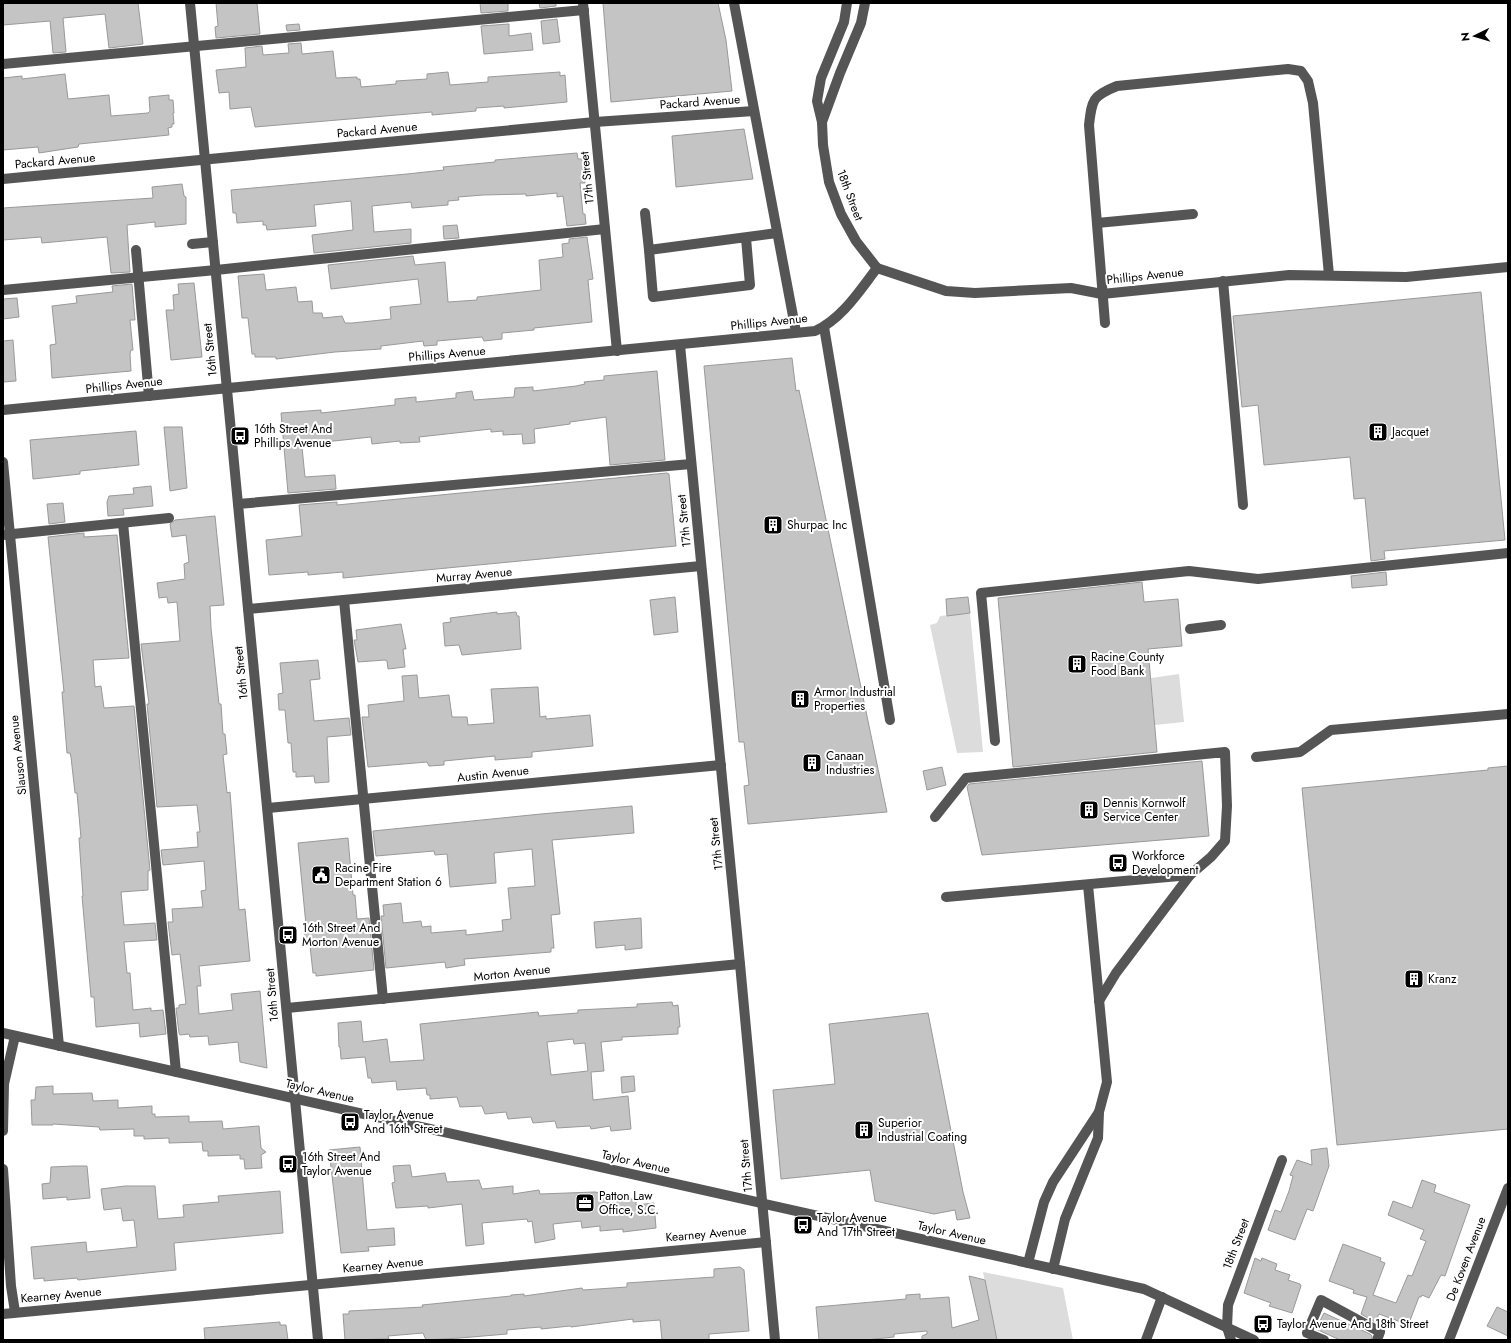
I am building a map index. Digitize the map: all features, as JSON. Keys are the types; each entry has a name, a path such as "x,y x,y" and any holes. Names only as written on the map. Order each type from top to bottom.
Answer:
{"street":[{"name":"16th Street","path":"190,3 318,1340"},
{"path":"734,3 796,332"},
{"path":"822,122 817,101 821,78 842,29 847,3"},
{"path":"822,122 840,73 861,23 865,3"},
{"path":"3,64 583,7"},
{"name":"17th Street","path":"583,7 617,351"},
{"path":"1105,322 1089,126 1091,106 1099,93 1117,86 1288,69 1301,71 1308,81 1313,103 1328,275"},
{"name":"Packard Avenue","path":"3,179 595,122 754,111"},
{"name":"18th Street","path":"822,122 823,145 829,182 841,214 856,241 877,268"},
{"path":"645,213 653,297 750,285 746,238"},
{"path":"1097,223 1193,214"},
{"path":"3,290 216,270 605,229"},
{"path":"649,250 777,233"},
{"path":"192,244 213,242"},
{"path":"136,250 149,396"},
{"name":"Phillips Avenue","path":"3,410 680,345 815,330 824,327 835,318 856,295 877,268 946,291 975,293 1070,288 1102,294 1289,275 1406,277 1508,267"},
{"path":"1223,281 1242,505"},
{"path":"824,327 890,720"},
{"name":"17th Street","path":"680,345 775,1340"},
{"name":"Slauson Avenue","path":"3,462 6,535 59,1046"},
{"path":"238,504 692,464"},
{"path":"6,535 169,518"},
{"path":"123,523 176,1072"},
{"path":"995,741 981,594 1189,571 1258,579 1508,553"},
{"name":"Murray Avenue","path":"248,609 702,566"},
{"path":"344,600 362,800 383,999"},
{"path":"1190,629 1221,625"},
{"path":"1256,757 1300,752 1331,730 1508,714"},
{"path":"935,816 966,778 1225,752 1227,806 1225,841 1212,857 1190,875 1120,967 1099,1001"},
{"name":"Austin Avenue","path":"268,808 721,765"},
{"path":"946,897 1190,875"},
{"path":"1053,1269 1065,1219 1098,1138 1099,1112 1107,1082 1088,884"},
{"name":"Morton Avenue","path":"287,1008 740,964"},
{"name":"Taylor Avenue","path":"3,1033 1144,1289 1254,1340"},
{"path":"3,1131 4,1084 15,1036"},
{"path":"1028,1263 1044,1202 1053,1182 1099,1112"},
{"name":"18th Street","path":"1231,1340 1227,1327 1228,1305 1282,1160"},
{"path":"3,1169 3,1192 11,1286 15,1312"},
{"name":"De Koven Avenue","path":"1449,1340 1508,1188"},
{"name":"Kearney Avenue","path":"3,1314 766,1242"},
{"path":"1146,1340 1162,1297"},
{"path":"1324,1340 1306,1337 1321,1300 1380,1332 1377,1340"}],"shaded area":[{"path":"970,613 983,752 957,753 930,625 937,623 940,616"},
{"path":"1179,674 1184,722 1155,725 1151,678"},
{"path":"983,1272 1063,1288 1073,1340 997,1340"}],"building":[{"path":"3,3 138,3 143,44 109,48 105,14 63,18 66,52 53,53 50,21 3,25"},
{"path":"216,3 257,3 260,34 216,38 215,27 218,26"},
{"path":"480,3 508,3 508,11 481,13"},
{"path":"539,3 556,3 556,6 540,8"},
{"path":"603,3 718,3 726,40 732,91 611,102"},
{"path":"557,19 560,42 543,44 541,21"},
{"path":"299,24 300,30 287,31 286,25"},
{"path":"509,24 509,36 531,33 533,50 484,54 481,26"},
{"path":"301,43 302,54 333,51 336,78 357,77 357,79 360,79 361,87 396,84 396,81 427,79 427,74 448,72 450,85 488,82 488,77 560,72 560,76 565,75 567,102 504,108 504,106 476,108 476,111 432,115 432,112 255,127 251,107 230,109 229,92 219,93 216,70 246,67 245,48 262,46 263,55 289,53 288,44"},
{"path":"65,74 68,99 109,95 111,116 148,113 150,111 149,97 169,95 169,100 173,100 174,124 172,124 172,127 168,128 169,135 79,144 78,147 39,153 38,147 3,150 3,78 22,76 22,79"},
{"path":"744,129 753,179 676,187 672,136"},
{"path":"577,153 578,159 582,159 584,170 585,183 580,183 583,214 585,214 586,224 567,226 563,196 557,197 557,193 526,196 526,194 458,197 459,200 448,201 448,205 412,208 411,202 372,206 374,232 411,229 411,243 314,253 312,235 353,230 351,201 314,205 316,226 267,230 266,225 263,225 263,221 237,223 236,213 233,213 231,190 407,174 444,170 443,167 495,162 495,160"},
{"path":"182,184 184,196 186,197 186,224 155,227 155,222 127,225 130,272 111,273 107,237 42,243 41,237 3,240 3,208 153,198 152,187"},
{"path":"457,225 459,238 444,239 443,226"},
{"path":"587,237 593,279 588,280 592,322 502,333 502,339 484,341 482,337 437,341 437,345 424,346 423,341 381,346 381,349 335,352 276,359 276,357 255,357 255,354 252,354 248,318 242,318 238,276 264,274 266,290 296,287 298,302 312,301 313,313 322,313 323,318 342,316 345,323 391,319 390,307 421,304 418,279 331,289 328,265 413,256 415,265 445,262 448,302 477,300 477,297 541,290 539,260 563,257 562,244 569,243 569,239"},
{"path":"194,283 202,357 171,360 166,310 174,310 173,295 179,294 178,284"},
{"path":"132,284 135,320 130,320 133,350 131,350 130,354 131,371 52,378 50,345 56,344 52,306 77,303 76,296 113,292 112,286"},
{"name":"Jacquet","path":"1481,292 1505,540 1384,551 1385,559 1371,561 1365,498 1354,499 1350,457 1264,465 1258,405 1242,407 1233,316"},
{"path":"17,298 19,317 3,319 3,299"},
{"path":"13,340 16,381 3,382 3,341"},
{"name":"Shurpac Inc","path":"792,358 796,391 799,390 887,812 748,824 744,786 749,785 744,742 739,742 704,366"},
{"path":"657,371 665,460 610,465 606,417 534,429 535,443 523,444 522,434 503,435 503,431 491,432 491,429 419,437 420,442 400,443 400,441 372,444 371,437 306,444 306,447 302,447 305,477 335,475 336,489 288,493 281,413 321,410 321,413 395,405 395,399 416,397 416,402 456,398 456,393 472,391 474,400 514,397 515,388 533,387 533,391 576,386 585,384 584,382 604,380 604,376"},
{"path":"164,427 182,427 187,488 170,491"},
{"path":"136,431 139,465 80,471 80,474 33,479 30,440"},
{"path":"669,474 676,546 343,578 343,572 308,575 308,572 269,575 266,540 302,536 299,505 337,502 337,505"},
{"path":"151,486 153,506 123,509 124,515 108,516 107,502 109,496 134,494 133,488"},
{"path":"63,503 65,522 49,524 47,504"},
{"path":"215,516 224,605 210,606 211,628 219,704 221,704 223,734 225,734 227,754 223,755 227,793 230,792 239,910 245,909 250,961 199,966 201,986 197,986 199,1014 233,1010 231,994 260,991 267,1068 240,1062 238,1042 209,1045 208,1036 190,1037 189,1034 180,1035 179,1033 176,1008 179,1008 179,1005 186,1004 180,954 172,955 168,922 173,922 172,909 203,907 201,891 206,890 204,861 163,865 161,850 198,847 197,832 200,832 197,805 157,807 147,704 149,704 141,644 180,641 177,602 168,603 167,597 159,598 157,583 185,579 184,564 189,562 186,535 172,537 170,524 175,520"},
{"path":"84,533 84,537 117,535 129,658 93,660 95,687 101,686 104,708 134,706 150,870 148,871 148,890 121,892 124,925 155,923 157,940 124,942 127,973 130,973 133,1010 151,1008 151,1011 163,1010 166,1034 140,1037 139,1023 96,1027 94,997 91,997 82,896 79,838 81,838 77,793 75,793 70,753 67,753 62,692 64,692 48,537"},
{"path":"1386,572 1387,585 1352,588 1351,576"},
{"name":"Racine County Food Bank","path":"1142,582 1144,602 1178,599 1182,646 1148,649 1157,752 1013,767 998,598"},
{"path":"675,597 678,632 654,635 650,600"},
{"path":"968,597 970,613 947,616 946,599"},
{"path":"497,612 497,614 516,612 517,616 519,616 521,649 462,655 459,645 445,646 443,623 451,622 450,618"},
{"path":"401,624 406,649 403,649 405,667 388,669 387,661 385,660 358,662 354,640 357,640 356,630"},
{"path":"318,660 320,679 310,680 314,721 349,718 351,735 327,737 329,782 315,783 314,776 296,777 296,772 293,772 291,743 288,743 285,710 279,710 278,694 283,693 280,663"},
{"path":"417,675 419,698 449,695 452,717 467,717 468,725 494,723 491,689 538,687 540,717 546,716 546,719 590,715 593,746 532,752 532,757 495,760 495,756 444,761 444,765 429,766 427,762 368,767 362,717 369,717 368,705 404,701 402,676"},
{"name":"Dennis Kornwolf Service Center","path":"1202,761 1209,836 982,855 967,787 969,784"},
{"name":"Kranz","path":"1508,766 1508,1129 1337,1145 1302,788 1488,770 1488,768"},
{"path":"942,767 946,785 927,790 923,771"},
{"path":"632,806 634,833 552,840 560,914 551,915 554,948 551,948 551,952 464,959 465,965 446,968 445,962 386,968 381,916 384,916 383,905 401,903 403,923 421,921 422,927 431,926 431,933 466,930 466,935 503,931 502,920 511,919 508,888 535,886 532,849 494,853 496,883 450,887 447,854 435,855 434,851 376,856 373,831"},
{"path":"348,838 353,895 355,895 357,919 369,918 374,970 316,976 316,973 313,973 310,946 305,946 304,926 306,925 298,843"},
{"path":"641,918 642,948 625,950 625,945 596,948 594,922"},
{"path":"672,1002 673,1006 678,1005 680,1027 678,1027 678,1034 622,1037 622,1040 601,1042 604,1071 591,1072 593,1100 628,1096 631,1129 611,1131 610,1126 591,1129 590,1126 557,1128 555,1121 533,1123 531,1117 508,1119 506,1112 485,1114 482,1106 460,1107 457,1097 430,1099 430,1095 427,1095 426,1088 397,1090 396,1081 372,1083 371,1078 368,1078 365,1057 341,1059 339,1047 338,1023 361,1021 363,1042 387,1039 390,1062 424,1060 420,1024 538,1012 539,1016 578,1013 578,1010 637,1007 637,1004","holes":["573,1039 574,1044 585,1043 588,1071 551,1075 547,1042"]},
{"name":"Superior Industrial Coating","path":"928,1013 963,1192 970,1218 957,1220 955,1210 934,1214 875,1201 870,1170 781,1179 773,1090 835,1084 829,1024"},
{"path":"634,1076 635,1091 622,1093 621,1077"},
{"path":"53,1086 53,1094 92,1093 93,1101 118,1100 118,1108 152,1106 152,1114 155,1114 155,1117 189,1116 189,1122 222,1121 223,1129 259,1126 261,1148 266,1152 261,1155 262,1168 245,1169 244,1159 240,1159 240,1155 208,1156 208,1151 203,1151 202,1142 169,1143 169,1138 144,1139 144,1136 134,1136 134,1129 100,1130 99,1127 53,1124 32,1125 31,1100 35,1100 36,1087"},
{"path":"360,1147 367,1230 394,1228 395,1245 368,1247 369,1251 341,1253 329,1150"},
{"path":"1327,1148 1329,1166 1313,1211 1307,1209 1295,1240 1268,1230 1275,1210 1281,1212 1293,1176 1290,1175 1297,1160 1312,1165 1311,1150"},
{"path":"410,1165 412,1177 445,1173 447,1182 479,1180 482,1189 513,1186 513,1194 539,1190 540,1194 595,1192 636,1200 636,1205 654,1203 656,1228 623,1232 623,1229 600,1231 600,1226 582,1228 581,1221 553,1224 555,1239 535,1243 532,1221 528,1222 527,1219 482,1223 484,1244 466,1246 462,1204 428,1208 428,1206 396,1208 392,1183 395,1182 393,1166"},
{"path":"87,1166 90,1198 67,1200 67,1197 43,1199 42,1184 50,1183 51,1167"},
{"path":"1422,1180 1436,1185 1434,1192 1470,1205 1445,1276 1441,1275 1429,1298 1422,1295 1419,1297 1409,1323 1407,1322 1406,1324 1379,1314 1375,1322 1361,1314 1367,1297 1353,1293 1354,1290 1329,1281 1343,1244 1381,1258 1380,1261 1385,1263 1373,1295 1396,1303 1408,1275 1412,1276 1426,1241 1420,1239 1424,1230 1388,1215 1393,1201 1412,1208"},
{"path":"125,1186 155,1186 158,1219 184,1217 183,1205 219,1202 218,1196 280,1191 283,1233 174,1243 176,1270 78,1280 77,1278 44,1281 44,1278 34,1279 31,1247 86,1242 87,1252 137,1247 134,1220 123,1221 121,1208 104,1210 101,1189"},
{"path":"1255,1258 1261,1261 1262,1258 1277,1264 1275,1270 1290,1275 1288,1280 1300,1284 1301,1286 1292,1313 1269,1306 1271,1303 1244,1293"},
{"path":"740,1267 744,1270 749,1331 709,1334 709,1340 662,1340 660,1320 633,1322 633,1319 571,1327 541,1329 541,1327 507,1330 507,1334 460,1338 426,1340 423,1333 388,1336 389,1339 345,1340 343,1314 349,1314 349,1311 423,1307 422,1305 511,1295 524,1294 524,1296 582,1288 583,1290 627,1287 627,1283 714,1277 714,1269"},
{"path":"969,1276 985,1280 997,1340 922,1340 922,1336 927,1334 927,1331 894,1334 894,1337 866,1340 819,1340 816,1307 906,1299 906,1295 920,1294 920,1299 949,1297 952,1328 979,1320"},
{"path":"1497,1307 1508,1312 1508,1336 1487,1326"},
{"path":"1324,1313 1370,1334 1372,1336 1371,1340 1340,1340 1316,1329"},
{"path":"280,1322 280,1325 286,1325 288,1340 205,1340 204,1328"}],"place":[{"name":"Jacquet","path":"1378,432"},
{"name":"16th Street And Phillips Avenue","path":"240,436"},
{"name":"Shurpac Inc","path":"773,525"},
{"name":"Racine County Food Bank","path":"1077,664"},
{"name":"Armor Industrial Properties","path":"800,699"},
{"name":"Canaan Industries","path":"812,763"},
{"name":"Dennis Kornwolf Service Center","path":"1089,810"},
{"name":"Workforce Development","path":"1118,863"},
{"name":"Racine Fire Department Station 6","path":"321,875"},
{"name":"16th Street And Morton Avenue","path":"288,935"},
{"name":"Kranz","path":"1414,979"},
{"name":"Taylor Avenue And 16th Street","path":"350,1122"},
{"name":"Superior Industrial Coating","path":"864,1130"},
{"name":"16th Street And Taylor Avenue","path":"288,1164"},
{"name":"Patton Law Office, S.C.","path":"585,1203"},
{"name":"Taylor Avenue And 17th Street","path":"803,1225"},
{"name":"Taylor Avenue And 18th Street","path":"1263,1324"}]}
